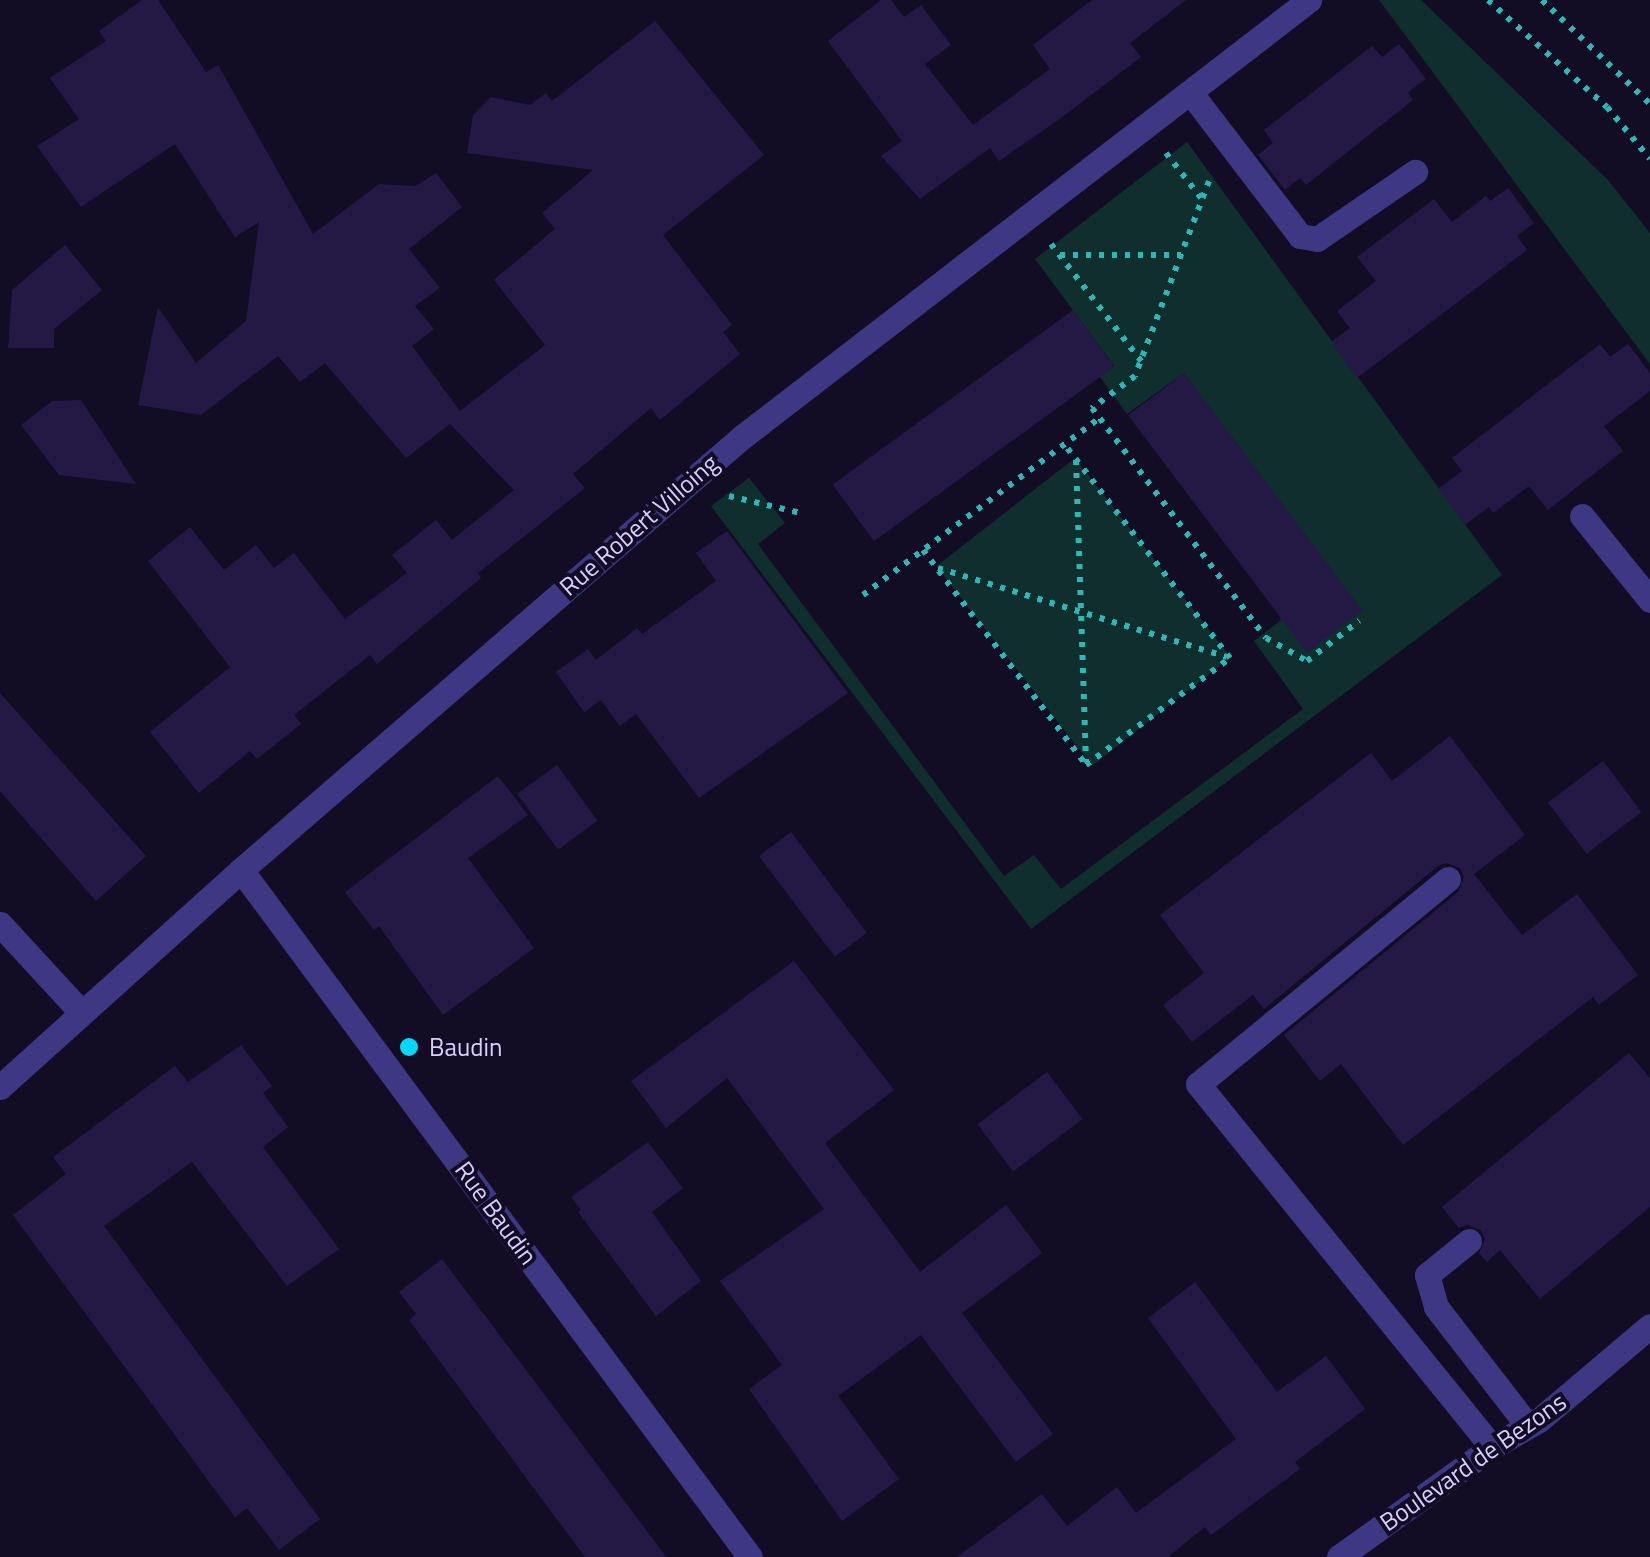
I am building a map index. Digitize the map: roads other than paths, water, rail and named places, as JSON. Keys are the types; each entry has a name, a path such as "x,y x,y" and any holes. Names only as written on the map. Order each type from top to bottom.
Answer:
{"street":[{"name":"Rue Robert Villoing","path":"0,1087 240,870 704,470 1310,0"},
{"path":"1190,92 1300,236 1317,240 1415,172"},
{"path":"1582,516 1650,600"},
{"name":"Rue Baudin","path":"240,870 750,1557"},
{"path":"1448,879 1198,1084 1492,1447"},
{"path":"0,924 82,1012"},
{"path":"1469,1241 1427,1275 1436,1306 1528,1426"},
{"name":"Boulevard de Bezons","path":"1356,1552 1492,1447 1528,1426 1650,1326"}],"place":[{"name":"Baudin","path":"409,1047"}]}
